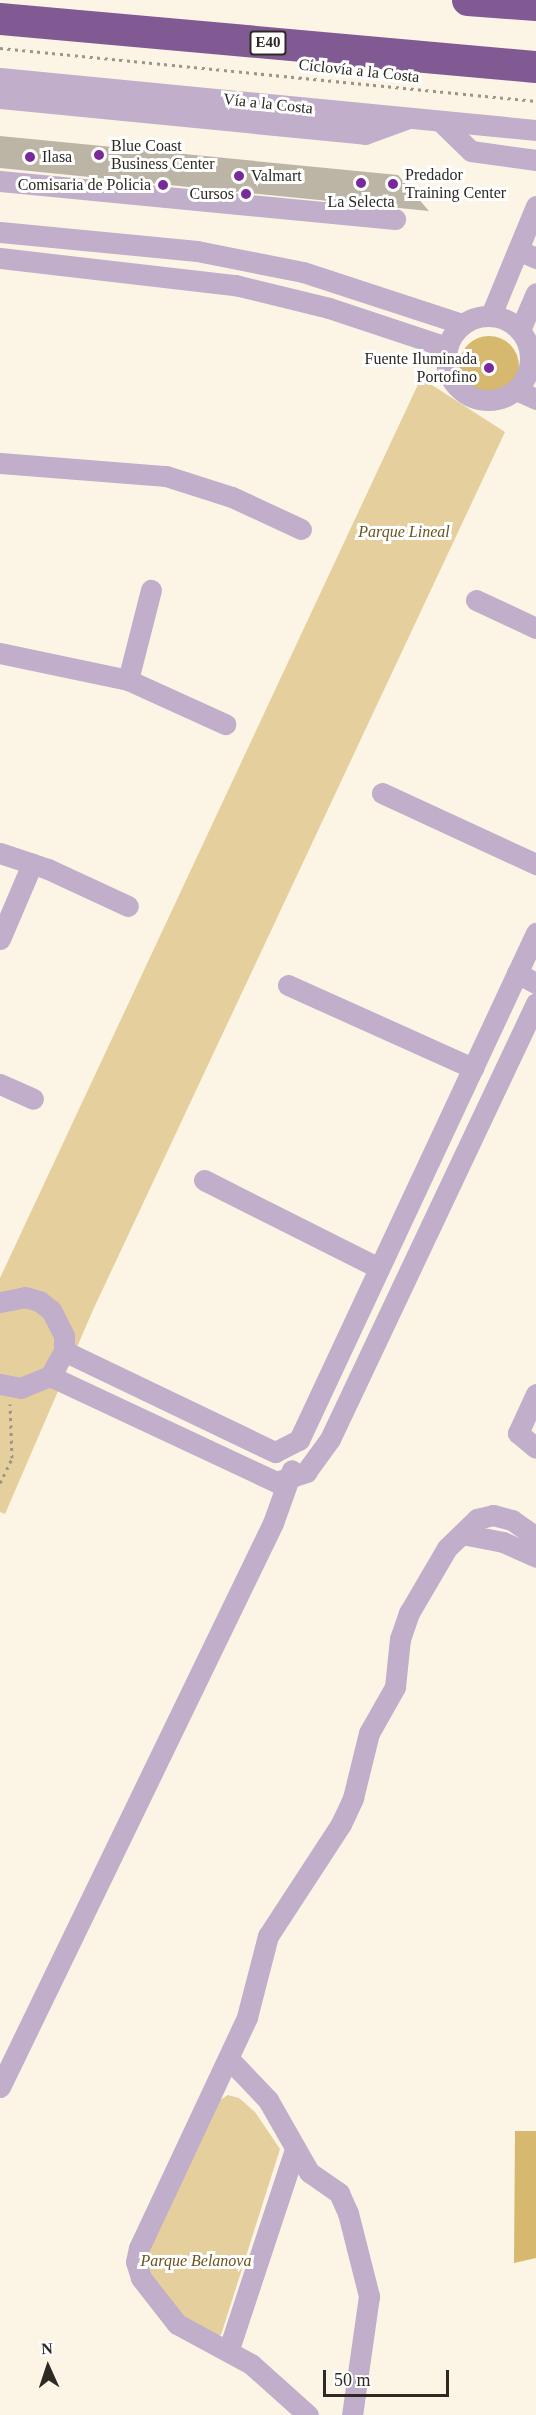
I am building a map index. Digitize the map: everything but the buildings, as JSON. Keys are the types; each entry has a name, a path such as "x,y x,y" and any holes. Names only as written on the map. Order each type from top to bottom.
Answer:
{"highway":[{"path":"468,0 517,3"},
{"name":"E40","path":"0,20 536,67"}],"street":[{"name":"Vía a la Costa","path":"0,78 536,130"},
{"path":"0,98 365,135 410,118"},
{"path":"440,121 471,151 536,160"},
{"path":"0,181 395,219"},
{"path":"0,232 197,251 303,272 462,324 491,315 527,254 536,206"},
{"path":"116,271 121,244"},
{"path":"0,258 235,285 329,308 446,347"},
{"path":"520,330 536,293"},
{"path":"462,324 446,347 448,374 465,394 491,401 516,390 533,364 530,351 520,330 491,315"},
{"path":"516,390 536,399"},
{"path":"0,463 166,476 232,497 301,529"},
{"path":"128,680 151,590"},
{"path":"476,600 536,628"},
{"path":"0,653 128,680 225,724"},
{"path":"382,793 536,864"},
{"path":"0,854 32,864 128,906"},
{"path":"0,939 32,864"},
{"path":"0,2087 273,1523 290,1480 299,1440 473,1068 527,978 536,933"},
{"path":"288,985 473,1068"},
{"path":"50,1376 248,1472 276,1482 290,1480 306,1472 330,1438 536,1003"},
{"path":"0,1084 33,1100"},
{"path":"204,1180 379,1268"},
{"path":"0,1302 25,1297 51,1310 64,1336 64,1351 50,1376 36,1385 3,1385"},
{"path":"64,1351 275,1452 299,1440"},
{"path":"536,1395 518,1433 536,1448"},
{"path":"308,2415 229,2349 177,2324 153,2298 136,2262 147,2228 247,2017 268,1936 341,1824 353,1798 369,1733 395,1687 400,1639 409,1613 447,1548 477,1519 493,1515 512,1520 536,1537"},
{"path":"503,1542 512,1520"},
{"path":"462,1534 503,1542 536,1557"},
{"path":"229,2059 268,2100 309,2172 339,2193 345,2202 368,2278 368,2320 352,2415"},
{"path":"229,2349 295,2150"}],"path":[{"name":"Ciclovía a la Costa","path":"0,48 536,101"},
{"path":"0,1483 12,1458 14,1437 3,1385"}],"green space":[{"name":"Parque Lineal","path":"421,378 505,432 93,1310 5,1514 0,1512 0,1278"},
{"name":"Parque Belanova","path":"228,2095 239,2098 255,2112 280,2149 221,2335 211,2335 164,2303 143,2261 220,2100"}],"shaded area":[{"name":"Fuente Iluminada Portofino","path":"483,336 495,336 506,341 514,349 519,366 517,378 506,391 495,396 483,396 472,391 464,383 459,372 459,360 464,349 472,341"},
{"path":"515,2131 536,2131 536,2258 514,2263"}],"place":[{"name":"Blue Coast Business Center","path":"99,155"},
{"name":"Ilasa","path":"30,157"},
{"name":"Valmart","path":"239,176"},
{"name":"La Selecta","path":"361,183"},
{"name":"Predador Training Center","path":"393,184"},
{"name":"Comisaria de Policia","path":"163,185"},
{"name":"Cursos","path":"246,194"},
{"name":"Fuente Iluminada Portofino","path":"489,368"}]}
